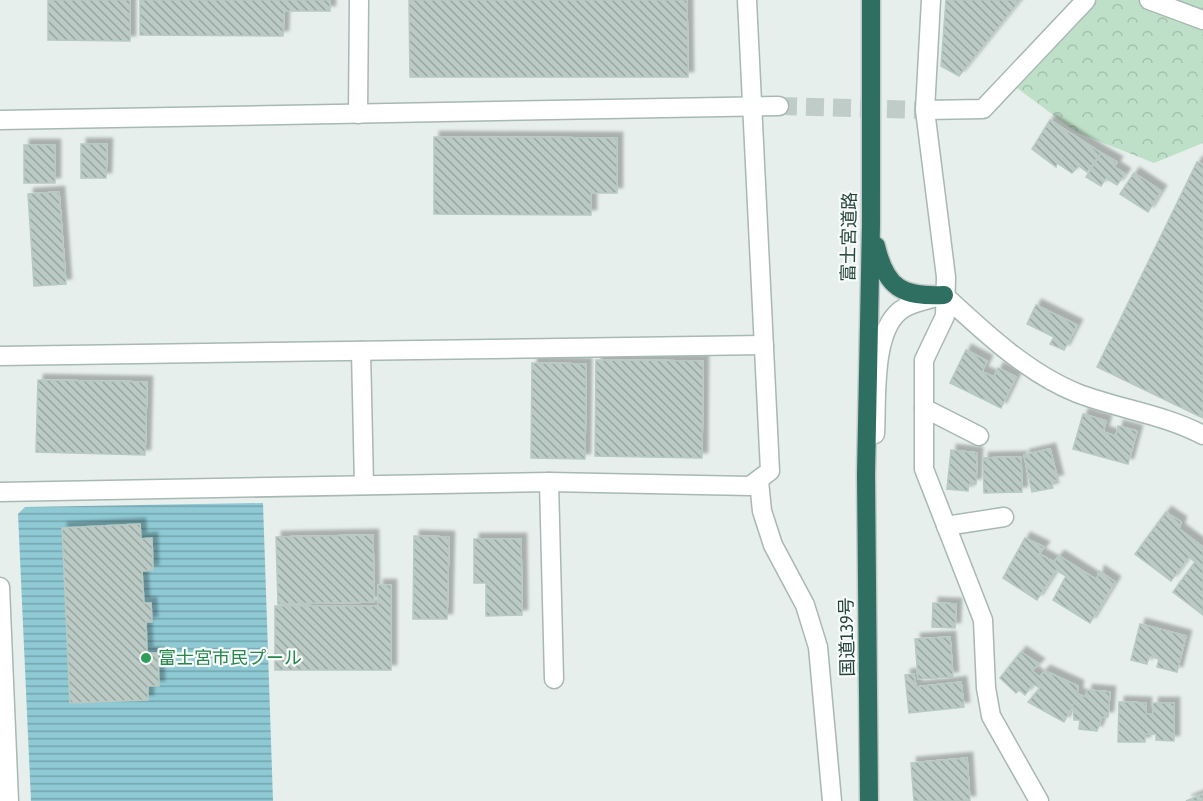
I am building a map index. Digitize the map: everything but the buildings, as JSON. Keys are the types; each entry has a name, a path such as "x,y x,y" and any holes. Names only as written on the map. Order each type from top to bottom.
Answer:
{"highway":[{"name":"富士宮道路","path":"866,474 871,224 871,0"},
{"path":"871,224 886,278 909,293 921,296 944,295"},
{"name":"国道139号","path":"866,474 869,801"}],"street":[{"path":"358,114 359,0"},
{"path":"0,492 549,482 750,486 759,481 770,471 747,0"},
{"path":"931,0 925,110 946,277 945,316 924,360 924,469 983,620 986,688 991,716 1039,801"},
{"path":"925,110 983,109 1086,0"},
{"path":"1149,0 1203,20"},
{"path":"0,120 779,106"},
{"path":"944,295 971,320 1043,376 1077,393 1185,426 1203,435"},
{"path":"866,474 874,441 881,342 890,322 904,308 944,295"},
{"path":"0,356 764,345"},
{"path":"361,351 364,485"},
{"path":"924,408 979,436"},
{"path":"759,481 762,511 773,545 808,613 818,646 832,801"},
{"path":"549,482 554,679"},
{"path":"946,526 1004,517"},
{"path":"0,587 9,801"}],"green space":[{"path":"1092,0 1203,0 1203,143 1154,163 1076,132 1013,85"}],"water":[{"name":"富士宮市民プール","path":"263,503 273,801 31,801 18,514 25,507"}],"tunnel":[{"path":"779,106 925,110"}],"place":[{"name":"富士宮市民プール","path":"146,658"}]}
